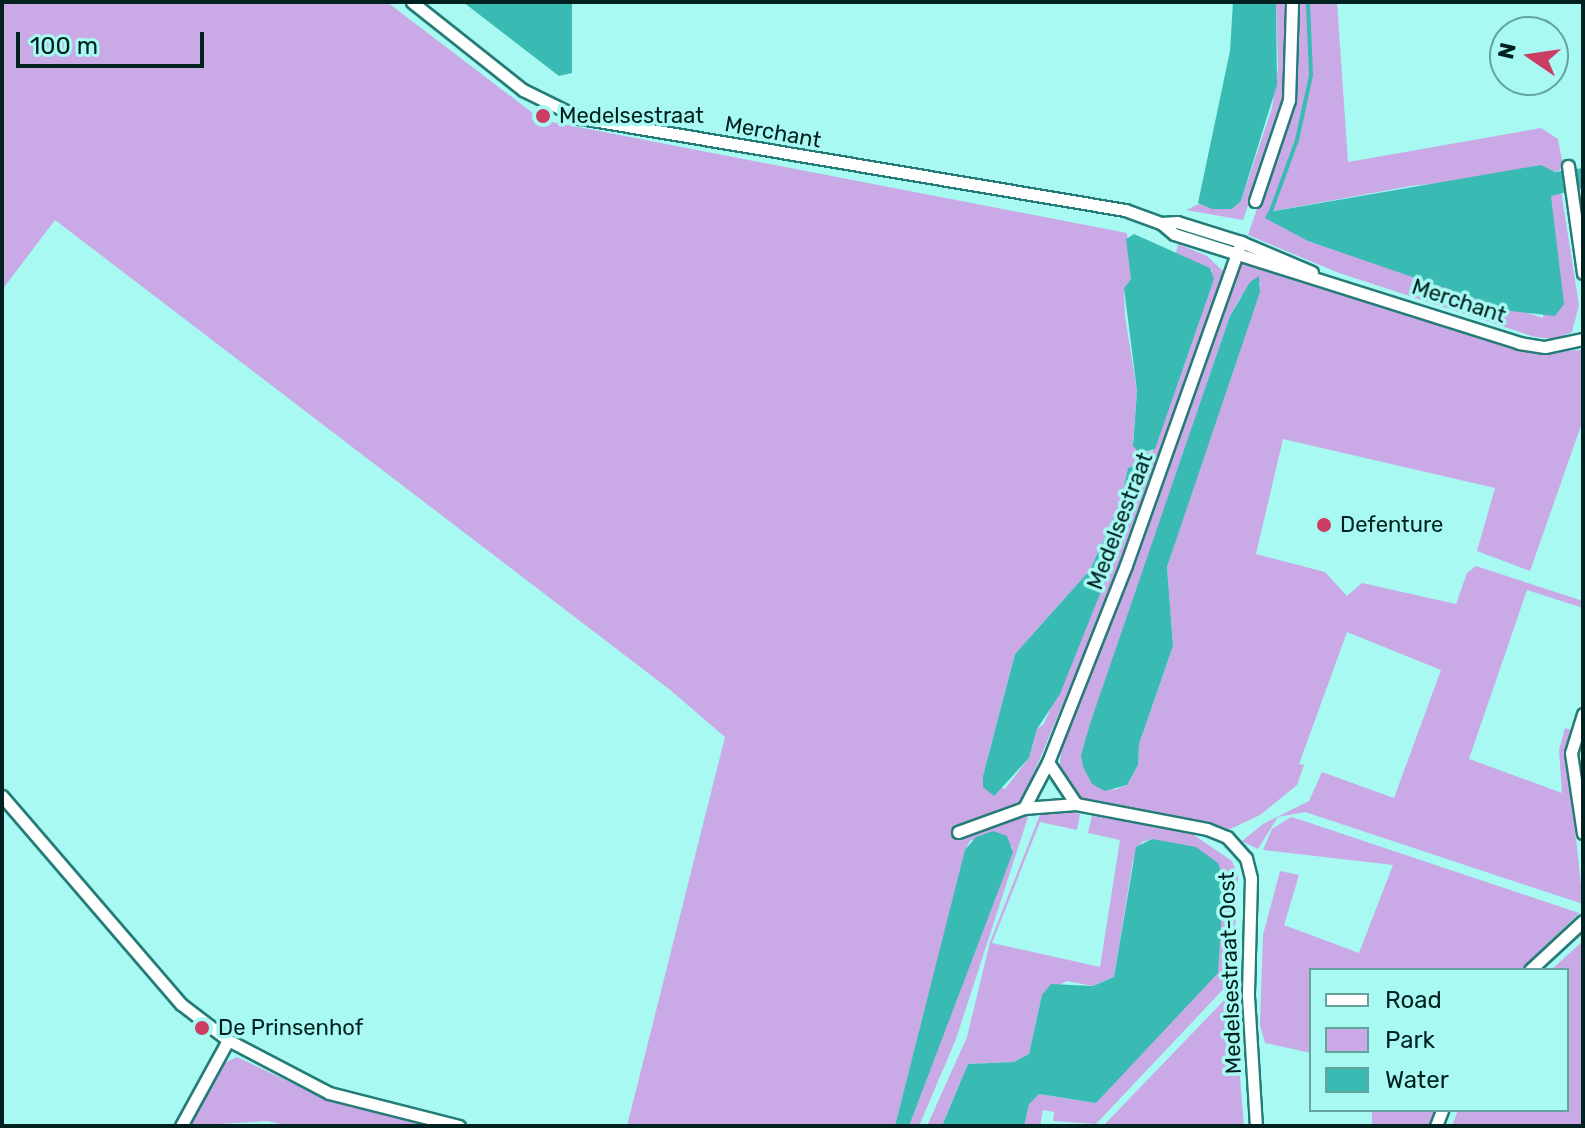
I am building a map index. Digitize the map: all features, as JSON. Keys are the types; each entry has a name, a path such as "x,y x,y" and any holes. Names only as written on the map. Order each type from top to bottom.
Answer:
{"street":[{"name":"Merchant","path":"412,2 523,90 552,109 580,118 1125,210 1161,223 1174,234 1236,255 1323,278 1519,343 1545,347 1583,339"},
{"path":"1255,201 1289,100 1292,2"},
{"path":"1568,166 1583,273"},
{"name":"Merchant","path":"1161,223 1177,222 1241,242 1323,278"},
{"name":"Medelsestraat","path":"1024,808 1048,762 1137,538 1241,242"},
{"path":"1583,714 1571,753 1583,833"},
{"path":"1048,762 1076,804"},
{"path":"2,796 181,1004 228,1040 329,1093 459,1126"},
{"name":"Medelsestraat-Oost","path":"958,832 1024,808 1076,804 1217,832 1246,858 1251,878 1248,996 1256,1126"},
{"path":"1532,968 1583,921"},
{"path":"181,1126 228,1040"}],"green space":[{"path":"2,2 387,2 542,120 1127,233 1131,279 1124,288 1125,316 1137,391 1133,443 1140,453 1153,451 1212,270 1176,253 1178,244 1207,256 1224,272 1125,556 1025,794 1016,806 955,827 958,836 1029,814 956,1039 919,1126 909,1126 1013,847 971,840 968,844 895,1126 627,1126 725,737 669,689 55,220 2,290","holes":["1137,464 1145,471 1129,521 1044,724 1037,729 1029,758 1005,789 983,776 1015,654 1090,570 1120,504 1128,468"]},
{"path":"1276,2 1287,2 1289,62 1283,103 1243,220 1186,210 1199,204 1232,209 1241,201 1272,108 1278,68"},
{"path":"1297,2 1337,2 1348,162 1541,128 1558,139 1563,165 1559,171 1411,186 1268,212 1308,241 1543,318 1551,196 1561,191 1579,305 1572,332 1555,339 1535,337 1339,273 1248,235 1293,103"},
{"path":"1239,262 1534,352 1583,350 1583,420 1530,571 1477,551 1495,488 1283,439 1256,554 1325,572 1347,596 1362,583 1456,604 1467,573 1476,566 1583,601 1583,608 1527,590 1469,759 1562,793 1559,750 1565,728 1571,730 1566,745 1583,904 1305,812 1278,817 1258,849 1242,841 1263,824 1309,801 1322,772 1394,798 1441,670 1347,632 1299,764 1304,765 1297,785 1260,815 1226,831 1098,806 1077,797 1060,766 1061,743 1133,560","holes":["1261,282 1167,567 1173,646 1139,744 1138,765 1127,785 1114,790 1081,755 1230,316 1241,296"]},
{"path":"1041,812 1080,814 1077,830 1040,822 992,943 1100,967 1120,840 1088,833 1092,816 1188,831 1232,861 1238,876 1232,980 1096,1124 1053,1121 1054,1112 1043,1110 1040,1126 1024,1126 1028,1104 1039,1094 1096,1103 1152,839 1142,842 1133,860 1114,977 1093,986 1067,981 1042,995 1029,1054 1014,1062 968,1064 942,1126 927,1126 967,1037 990,942"},
{"path":"1291,817 1579,913 1522,968 1309,968 1309,1053 1265,1043 1260,1025 1263,935 1280,871 1299,875 1284,925 1359,953 1393,865 1263,850 1272,829"},
{"path":"1583,941 1583,1126 1452,1126 1457,1112 1569,1112 1569,968 1553,968"},
{"path":"1233,991 1244,1126 1103,1126"},
{"path":"237,1057 317,1095 431,1126 288,1126 268,1121 188,1126 222,1064"},
{"path":"1372,1112 1435,1112 1435,1126 1372,1126"}],"water":[{"path":"463,2 572,2 572,73 559,76"},
{"path":"1233,2 1276,2 1277,85 1241,201 1232,209 1212,209 1198,203 1230,51"},
{"path":"1541,165 1555,172 1583,168 1583,188 1551,196 1564,304 1555,316 1511,311 1308,241 1265,218 1268,212"},
{"path":"1134,234 1210,268 1214,279 1155,449 1140,453 1133,446 1137,391 1124,288 1131,279 1126,239"},
{"path":"1259,276 1260,292 1167,567 1173,646 1139,744 1138,765 1127,785 1105,791 1092,784 1083,767 1081,755 1091,721 1230,316 1250,282"},
{"path":"1137,464 1145,471 1129,521 1060,694 1037,729 1029,758 994,796 983,787 983,776 1015,654 1090,570 1120,504 1128,468"},
{"path":"993,831 1007,836 1013,852 909,1126 895,1126 965,850 976,837"},
{"path":"1152,839 1196,847 1218,863 1224,878 1218,973 1096,1103 1039,1094 1029,1104 1024,1126 942,1126 968,1064 1014,1062 1029,1054 1042,995 1051,984 1093,986 1114,977 1136,847"}],"waterway":[{"path":"1271,211 1297,140 1311,75 1308,2"}],"place":[{"name":"Medelsestraat","path":"543,116"},
{"name":"Defenture","path":"1324,525"},
{"name":"De Prinsenhof","path":"202,1028"}]}
